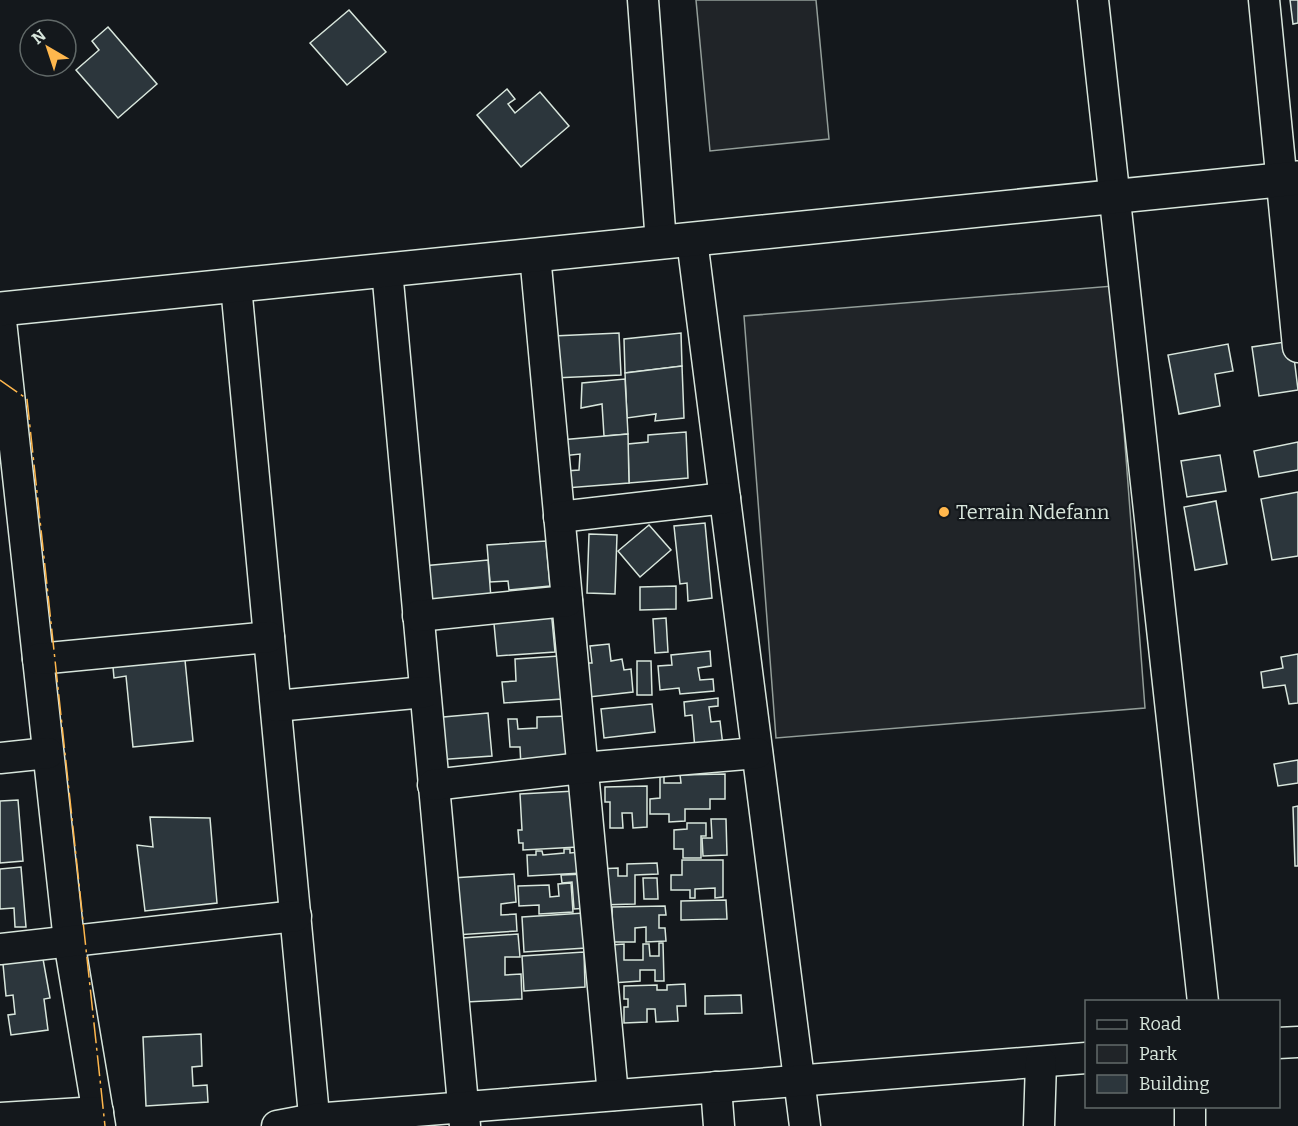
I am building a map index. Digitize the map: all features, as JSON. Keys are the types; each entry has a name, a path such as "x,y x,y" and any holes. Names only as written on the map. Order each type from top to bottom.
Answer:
{"main road":[{"path":"0,310 1290,179"}],"street":[{"path":"643,0 676,241 725,498 805,1126"},
{"path":"1093,0 1203,1000"},
{"path":"1264,0 1290,179 1298,347"},
{"path":"535,255 613,1095"},
{"path":"387,270 464,1117"},
{"path":"236,286 315,1122"},
{"path":"0,310 69,941 99,1119 0,1118"},
{"path":"559,518 725,498"},
{"path":"418,616 567,601"},
{"path":"38,659 269,637"},
{"path":"276,706 425,692"},
{"path":"0,758 48,753"},
{"path":"434,785 582,768 757,753"},
{"path":"0,948 296,916"},
{"path":"1280,1043 1298,1042"},
{"path":"277,1126 315,1122 464,1117 613,1095 1085,1058"},
{"path":"1039,1126 1041,1062"},
{"path":"716,1087 719,1126"},
{"path":"1190,1108 1190,1126"}],"green space":[{"path":"696,0 816,0 829,139 710,151"},
{"name":"Terrain Ndefann","path":"1113,286 1145,708 776,738 744,316"}],"building":[{"path":"1290,0 1298,0 1298,23 1293,24"},
{"path":"349,10 386,52 347,85 310,43"},
{"path":"108,27 157,84 118,118 78,72 78,68 99,50 92,41"},
{"path":"507,89 515,99 508,104 515,113 540,92 569,126 521,167 477,115"},
{"path":"619,333 621,375 554,378 553,336"},
{"path":"681,333 682,366 625,373 624,339"},
{"path":"1292,341 1298,390 1259,396 1252,347"},
{"path":"1228,344 1233,371 1215,374 1220,406 1179,414 1168,355"},
{"path":"682,366 684,418 655,421 656,414 627,418 625,373"},
{"path":"625,379 628,434 604,436 602,404 581,408 582,383"},
{"path":"686,432 688,478 629,483 628,444 648,442 648,435"},
{"path":"628,434 629,483 566,488 566,471 579,470 580,454 562,456 560,440"},
{"path":"1298,442 1298,470 1259,477 1254,451"},
{"path":"1220,455 1226,491 1187,497 1181,461"},
{"path":"1298,492 1298,556 1272,560 1261,499"},
{"path":"1216,501 1227,564 1195,570 1184,507"},
{"path":"705,523 712,598 688,601 687,583 680,584 674,526"},
{"path":"649,525 671,550 640,577 618,551"},
{"path":"589,534 617,535 615,594 587,593"},
{"path":"546,541 550,586 509,590 508,581 490,582 487,545"},
{"path":"488,560 491,598 424,604 422,566"},
{"path":"676,586 676,609 640,610 640,587"},
{"path":"551,609 555,652 497,656 493,613"},
{"path":"666,618 668,652 655,653 653,619"},
{"path":"609,644 611,661 622,659 624,670 631,669 633,692 589,697 586,663 592,663 590,646"},
{"path":"184,650 193,741 133,747 126,676 114,678 112,656"},
{"path":"710,651 711,666 698,668 700,680 713,679 714,691 680,694 679,688 660,690 658,666 672,665 671,655"},
{"path":"1298,654 1298,703 1289,704 1285,685 1263,688 1261,672 1283,668 1281,657"},
{"path":"559,656 562,699 504,703 502,682 516,681 515,659"},
{"path":"637,661 651,661 652,695 637,695"},
{"path":"718,698 718,706 709,707 711,722 720,721 723,746 695,749 692,715 685,716 684,702"},
{"path":"652,704 655,732 604,738 601,709"},
{"path":"488,713 492,756 435,760 432,718"},
{"path":"570,716 572,765 521,767 520,747 510,747 508,719 517,719 518,729 537,728 537,717"},
{"path":"1298,760 1298,783 1278,786 1274,764"},
{"path":"725,774 725,799 710,799 710,809 685,809 685,821 669,822 669,814 650,814 650,799 660,798 660,775 664,775 664,783 681,783 680,775"},
{"path":"647,786 647,827 633,828 632,813 622,813 623,828 610,828 610,802 605,802 605,787"},
{"path":"575,791 578,847 523,850 523,843 519,843 518,830 522,830 520,794"},
{"path":"18,800 23,861 0,863 0,801"},
{"path":"1298,806 1298,866 1295,866 1293,807"},
{"path":"150,817 210,818 217,903 145,911 137,845 153,847"},
{"path":"711,819 726,819 727,855 703,856 702,838 712,838"},
{"path":"687,823 706,823 706,836 701,836 701,858 683,858 683,849 674,849 674,830 687,829"},
{"path":"564,849 570,849 570,853 581,852 582,873 528,876 527,855 536,855 536,851 542,851 543,855 564,853"},
{"path":"682,860 723,860 723,897 715,898 715,888 695,889 695,898 690,898 690,890 671,890 671,875 682,875"},
{"path":"657,863 658,874 635,875 635,904 599,905 598,869 618,868 618,876 627,876 627,864"},
{"path":"21,867 26,927 15,927 14,908 0,909 0,869"},
{"path":"514,874 516,902 501,904 501,915 516,914 517,931 455,935 452,878"},
{"path":"587,874 588,908 574,909 572,882 562,883 561,875"},
{"path":"643,878 657,878 658,899 644,899"},
{"path":"571,883 573,912 539,914 539,905 519,906 518,886 549,885 550,897 559,896 558,884"},
{"path":"726,900 727,919 681,920 681,901"},
{"path":"665,906 666,915 659,915 659,928 665,928 666,941 646,942 646,927 635,928 635,942 613,942 612,907"},
{"path":"584,913 586,948 524,952 522,917"},
{"path":"518,934 520,957 505,957 505,975 521,974 522,999 466,1002 462,938"},
{"path":"659,943 663,943 664,981 655,981 655,970 640,970 640,981 612,983 611,945 624,944 624,960 643,960 643,944 649,944 650,956 659,956"},
{"path":"584,952 585,987 524,991 522,956"},
{"path":"43,959 50,998 44,999 48,1030 11,1035 8,1015 15,1014 13,995 6,996 3,964"},
{"path":"685,984 686,1006 677,1006 678,1021 656,1022 655,1009 647,1009 647,1022 624,1023 624,1007 628,1007 628,999 624,999 624,986 657,985 657,990 667,990 667,985"},
{"path":"741,995 742,1013 705,1014 705,996"},
{"path":"201,1034 202,1066 192,1067 193,1086 207,1085 208,1102 146,1106 143,1037"}],"power":[{"path":"0,380 27,399 105,1126"}],"place":[{"name":"Terrain Ndefann","path":"944,512"}]}
